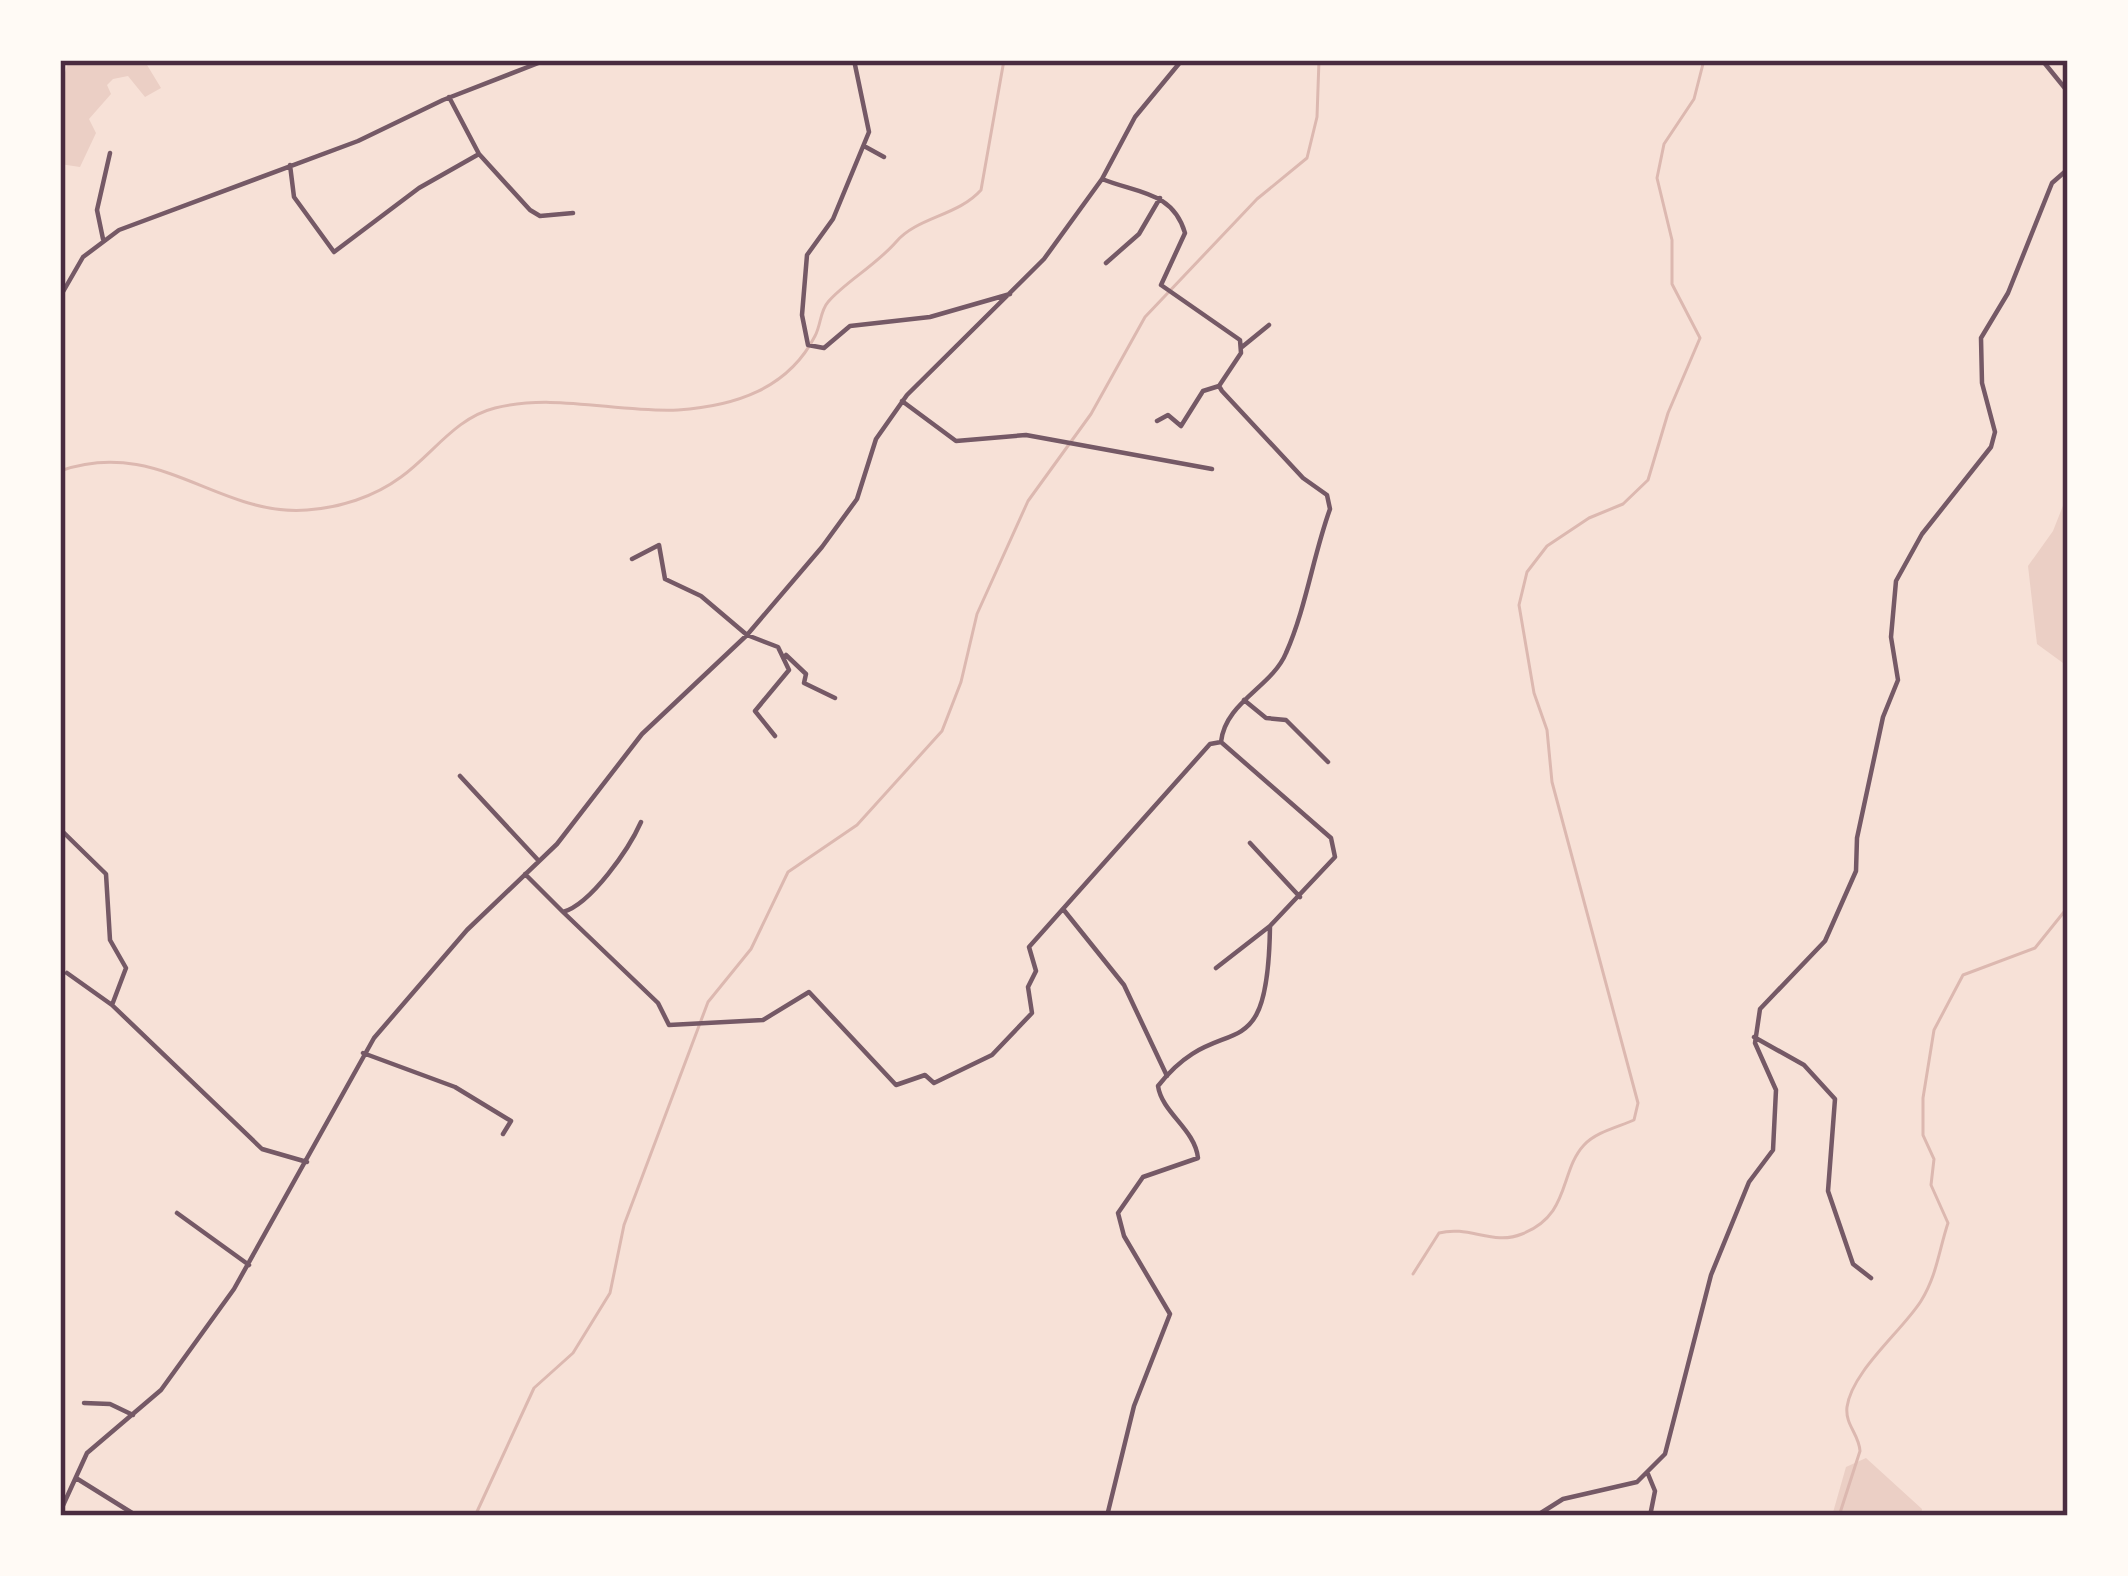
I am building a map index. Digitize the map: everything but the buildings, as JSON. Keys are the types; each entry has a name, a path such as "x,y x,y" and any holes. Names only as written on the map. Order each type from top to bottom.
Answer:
{"street":[{"path":"60,297 83,257 103,239 384,130 449,97 546,60"},
{"path":"854,60 868,113 864,146 833,219 807,255 802,315 808,345 824,347 850,326 930,316 1012,294"},
{"path":"60,1512 87,1454 175,1372 249,1265 363,1053 467,930 538,861 642,734 747,635 845,517 862,486 877,439 902,401 1012,294 1102,179 1135,118 1183,60"},
{"path":"2042,60 2068,92"},
{"path":"449,97 479,154 536,214 573,213"},
{"path":"864,146 884,157"},
{"path":"103,239 97,210 110,153"},
{"path":"290,165 294,197 334,252 419,188 479,154"},
{"path":"1536,1516 1563,1499 1618,1489 1648,1474 1669,1442 1711,1275 1749,1183 1773,1150 1776,1090 1754,1036 1766,998 1826,940 1849,892 1883,717 1898,680 1891,637 1896,581 1922,534 1991,447 1995,432 1982,382 1981,338 2008,293 2052,183 2068,169"},
{"path":"1102,179 1160,198 1174,209 1185,232 1161,284 1235,334 1242,347"},
{"path":"1106,263 1139,234 1160,198"},
{"path":"1156,422 1168,415 1181,427 1203,391 1219,386 1242,347 1269,326"},
{"path":"1219,386 1263,440 1330,501 1286,653 1222,729 1221,742"},
{"path":"902,401 956,441 1026,435 1212,469"},
{"path":"632,560 659,545 664,579 701,596 747,635 778,647 805,673 804,683 835,698"},
{"path":"776,736 754,711 789,670 778,647"},
{"path":"1244,700 1266,718 1290,723 1328,762"},
{"path":"1216,968 1300,897 1329,867 1335,846 1310,818 1221,742"},
{"path":"525,874 653,998 669,1025 751,1022 809,992 896,1084 923,1076 939,1082 1001,1046 1034,1010 1028,988 1036,971 1027,952 1210,744 1221,742"},
{"path":"460,776 538,861"},
{"path":"563,912 597,891 641,822"},
{"path":"60,829 79,842 109,880 110,940 125,968 112,1005"},
{"path":"1250,843 1300,897"},
{"path":"1062,908 1124,985 1167,1076"},
{"path":"1107,1516 1118,1457 1170,1313 1124,1236 1118,1213 1143,1177 1198,1158 1196,1143 1157,1092 1167,1076 1201,1051 1236,1037 1259,1014 1268,991 1270,926"},
{"path":"67,973 112,1005 262,1149 308,1162"},
{"path":"1754,1036 1804,1065 1835,1099 1828,1191 1853,1264 1871,1278"},
{"path":"363,1053 455,1088 511,1121 503,1134"},
{"path":"177,1213 249,1265"},
{"path":"84,1403 110,1404 133,1415"},
{"path":"1648,1474 1655,1491 1650,1516"},
{"path":"76,1478 137,1516"}],"shaded area":[{"path":"69,60 144,60 161,88 145,97 128,76 113,79 107,85 111,94 89,119 96,133 80,167 60,164 60,88"},
{"path":"2068,493 2068,661 2063,663 2037,644 2028,566 2053,531"},
{"path":"1866,1458 1922,1509 1921,1516 1832,1516 1846,1467"}],"waterway":[{"path":"60,471 95,463 128,463 245,502 275,509 319,509 356,500 391,484 456,428 495,408 540,402 678,410 720,404 758,391 775,382 804,354 825,306 835,295 905,234 961,206 981,190 1004,60"},
{"path":"475,1516 534,1388 573,1353 610,1293 624,1225 708,1002 751,949 788,872 857,825 942,731 961,682 977,614 1028,501 1091,414 1145,317 1257,199 1307,158 1317,117 1319,60"},
{"path":"1413,1274 1439,1233 1511,1237 1538,1226 1557,1205 1584,1145 1634,1120 1638,1103 1552,782 1547,730 1534,693 1519,605 1527,572 1547,546 1589,518 1623,504 1648,480 1668,413 1700,338 1672,284 1672,240 1657,178 1664,144 1694,99 1704,60"},
{"path":"60,586 60,608"},
{"path":"1839,1516 1860,1451 1847,1413 1851,1393 1921,1301 1948,1223 1931,1185 1934,1159 1923,1135 1923,1098 1934,1030 1963,975 2035,948 2068,907"}]}
